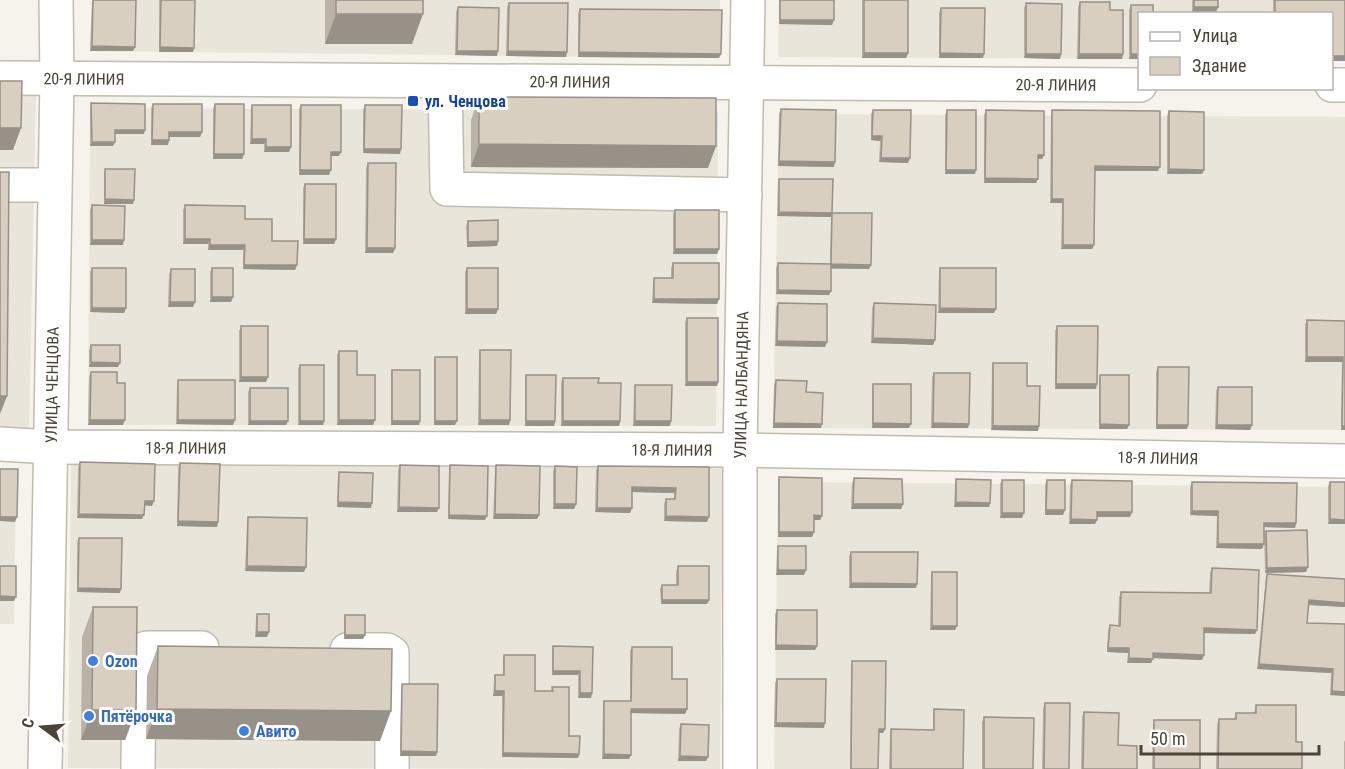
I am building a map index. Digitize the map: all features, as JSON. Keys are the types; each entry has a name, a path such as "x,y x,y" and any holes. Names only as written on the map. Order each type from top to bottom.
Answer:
{"street":[{"name":"УЛИЦА ЧЕНЦОВА","path":"45,769 57,79 56,0"},
{"name":"УЛИЦА НАЛБАНДЯНА","path":"740,769 740,450 748,0"},
{"name":"20-Я ЛИНИЯ","path":"0,78 1138,85"},
{"path":"445,81 447,189 745,195"},
{"path":"0,185 54,185"},
{"name":"18-Я ЛИНИЯ","path":"0,444 51,447 740,450 1345,461"},
{"path":"138,769 139,657 141,650 147,648 231,649"},
{"path":"315,650 387,650 392,653 392,769"}],"shaded area":[{"path":"92,0 720,0 719,58 90,51"},
{"path":"779,0 1345,0 1333,13 1138,12 1138,59 778,57"},
{"path":"0,91 36,91 29,434 0,434"},
{"path":"90,108 718,111 716,426 88,425"},
{"path":"779,114 1345,117 1345,430 773,428"},
{"path":"71,458 723,463 720,769 68,768"},
{"path":"0,473 16,474 14,624 0,624"},
{"path":"778,482 1345,487 1345,769 774,769"}],"building":[{"path":"93,0 136,0 135,47 92,46"},
{"path":"161,0 195,0 194,48 160,47"},
{"path":"336,0 423,0 423,14 336,14"},
{"path":"780,0 834,0 834,20 780,20"},
{"path":"864,0 908,0 908,53 864,53"},
{"path":"1194,0 1218,0 1218,7 1194,7"},
{"path":"1275,0 1345,0 1345,56 1333,56 1333,12 1275,12"},
{"path":"1080,2 1110,2 1110,10 1123,10 1123,54 1079,54"},
{"path":"509,3 568,3 567,52 508,51"},
{"path":"1026,3 1062,4 1061,54 1026,54"},
{"path":"1131,5 1153,5 1153,12 1138,12 1138,54 1131,54"},
{"path":"458,7 499,8 498,51 457,51"},
{"path":"941,8 985,8 984,54 940,53"},
{"path":"580,9 722,10 721,54 579,52"},
{"path":"0,81 22,81 21,128 0,128"},
{"path":"479,97 716,98 716,146 479,144"},
{"path":"91,103 145,104 145,130 115,130 115,142 92,142"},
{"path":"153,104 202,104 202,132 169,132 169,140 152,140"},
{"path":"215,104 244,104 244,154 214,154"},
{"path":"252,105 291,105 291,147 266,147 266,139 252,139"},
{"path":"301,105 341,105 341,152 331,152 331,170 300,170"},
{"path":"365,105 402,105 401,149 364,149"},
{"path":"781,109 836,110 835,162 779,161"},
{"path":"873,110 911,110 910,158 881,158 882,136 872,136"},
{"path":"947,110 976,110 976,170 946,170"},
{"path":"986,110 1044,111 1044,155 1038,155 1038,179 985,178"},
{"path":"1052,110 1160,111 1160,167 1095,166 1094,245 1063,245 1063,199 1052,199"},
{"path":"1169,111 1204,112 1204,170 1169,169"},
{"path":"368,163 396,163 395,248 367,248"},
{"path":"105,169 135,169 134,200 105,199"},
{"path":"0,172 9,172 7,396 0,396"},
{"path":"779,179 833,179 832,213 779,212"},
{"path":"305,184 336,184 336,239 304,239"},
{"path":"92,205 125,206 124,240 92,240"},
{"path":"185,205 245,206 245,219 272,219 272,241 298,241 297,265 244,265 245,245 210,245 210,239 185,239"},
{"path":"675,210 719,210 719,249 675,249"},
{"path":"832,213 872,213 871,265 831,264"},
{"path":"498,220 498,241 468,242 468,221"},
{"path":"673,263 719,263 719,299 654,299 654,278 673,278"},
{"path":"778,263 831,264 831,291 778,290"},
{"path":"92,268 126,268 126,308 92,308"},
{"path":"212,268 233,268 233,297 212,297"},
{"path":"467,268 498,268 498,309 467,309"},
{"path":"940,268 996,268 996,309 940,308"},
{"path":"171,269 195,269 195,302 170,302"},
{"path":"778,303 827,304 827,342 777,341"},
{"path":"874,303 936,305 935,340 873,338"},
{"path":"687,318 718,318 718,382 687,382"},
{"path":"1307,320 1345,321 1345,426 1342,426 1343,357 1307,357"},
{"path":"241,326 268,326 268,377 241,377"},
{"path":"1057,326 1098,326 1097,384 1056,384"},
{"path":"91,345 120,345 120,363 91,362"},
{"path":"480,350 511,350 510,420 480,420"},
{"path":"339,351 357,351 357,375 375,375 375,420 339,420"},
{"path":"435,357 457,357 457,421 435,421"},
{"path":"993,363 1027,363 1027,386 1040,386 1039,426 993,426"},
{"path":"300,365 324,365 324,421 300,421"},
{"path":"1158,367 1189,367 1188,425 1157,425"},
{"path":"392,370 420,370 420,421 392,421"},
{"path":"91,372 117,372 117,383 125,383 125,420 90,420"},
{"path":"934,373 970,373 969,424 933,423"},
{"path":"526,375 556,375 555,421 526,421"},
{"path":"1100,375 1129,375 1129,425 1100,424"},
{"path":"563,378 599,378 598,383 621,383 620,421 563,421"},
{"path":"178,380 235,380 235,420 178,420"},
{"path":"776,380 807,381 806,392 823,393 822,424 774,423"},
{"path":"873,384 911,384 911,424 873,423"},
{"path":"635,385 672,385 671,421 635,421"},
{"path":"1218,387 1252,387 1252,425 1217,425"},
{"path":"250,388 288,388 288,421 250,421"},
{"path":"80,462 155,464 154,501 145,501 144,515 79,514"},
{"path":"180,463 220,464 218,522 178,521"},
{"path":"400,465 439,466 439,508 399,507"},
{"path":"450,465 488,466 487,516 449,515"},
{"path":"496,465 540,466 539,515 495,514"},
{"path":"555,466 577,467 576,504 555,504"},
{"path":"598,466 709,467 709,517 666,516 666,499 675,499 676,488 632,487 632,508 597,508"},
{"path":"0,469 18,469 17,517 0,517"},
{"path":"339,472 373,473 372,503 338,502"},
{"path":"779,477 822,478 822,516 814,515 814,532 779,532"},
{"path":"854,478 902,479 903,504 853,504"},
{"path":"956,479 991,480 990,503 956,502"},
{"path":"1002,480 1024,480 1024,513 1002,513"},
{"path":"1047,480 1065,480 1065,510 1046,510"},
{"path":"1072,480 1132,481 1132,512 1097,512 1097,520 1071,519"},
{"path":"1192,482 1297,483 1296,523 1264,523 1264,544 1218,544 1218,511 1192,511"},
{"path":"1330,482 1345,482 1345,520 1330,519"},
{"path":"248,517 307,518 306,567 247,566"},
{"path":"1307,530 1308,567 1267,568 1266,531"},
{"path":"79,538 122,538 121,589 78,588"},
{"path":"778,546 806,546 806,570 778,570"},
{"path":"851,552 918,552 917,584 851,583"},
{"path":"0,566 16,566 16,597 0,596"},
{"path":"678,566 709,566 709,600 662,600 662,585 678,585"},
{"path":"1212,568 1259,570 1257,630 1204,628 1204,655 1153,653 1153,659 1129,658 1129,648 1108,648 1110,625 1120,626 1121,592 1211,593"},
{"path":"932,572 957,572 957,626 932,626"},
{"path":"1267,574 1345,579 1345,603 1309,600 1307,623 1345,624 1345,692 1332,691 1333,669 1259,664"},
{"path":"93,607 137,607 136,710 92,710"},
{"path":"777,610 817,610 817,646 776,645"},
{"path":"257,614 269,614 269,632 257,632"},
{"path":"345,615 365,615 365,635 345,635"},
{"path":"158,646 392,649 391,711 157,709"},
{"path":"553,646 593,647 592,693 580,693 580,671 553,671"},
{"path":"632,647 672,647 672,679 687,679 687,709 631,709 631,755 604,754 604,701 631,701"},
{"path":"504,655 535,655 535,691 553,691 552,687 569,687 569,736 580,736 579,754 503,753 504,691 495,691 495,675 504,675"},
{"path":"852,661 886,661 885,729 879,729 878,769 851,769"},
{"path":"777,679 826,679 825,723 776,723"},
{"path":"402,684 438,684 437,752 401,751"},
{"path":"1045,703 1070,703 1069,769 1044,769"},
{"path":"1256,705 1296,705 1296,742 1302,742 1302,769 1218,769 1219,719 1236,719 1236,713 1256,713"},
{"path":"934,709 964,710 963,769 891,769 891,729 934,730"},
{"path":"1084,712 1119,713 1118,745 1137,746 1137,769 1083,769"},
{"path":"984,717 1034,718 1033,769 984,769"},
{"path":"1154,720 1200,720 1200,769 1154,769"},
{"path":"681,724 709,725 708,757 680,756"}],"place":[{"name":"ул. Ченцова","path":"413,101"},
{"name":"Ozon","path":"93,661"},
{"name":"Пятёрочка","path":"89,716"},
{"name":"Авито","path":"244,731"}]}
